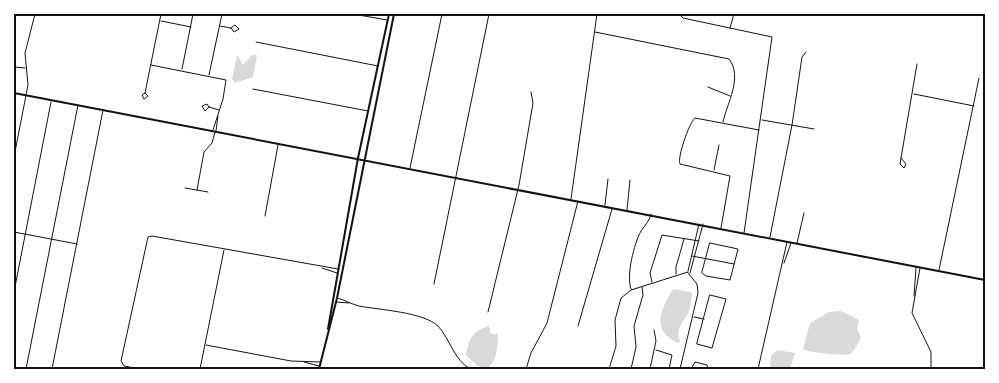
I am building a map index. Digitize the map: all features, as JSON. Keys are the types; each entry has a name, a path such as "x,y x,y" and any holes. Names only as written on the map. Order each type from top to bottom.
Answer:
{"main road":[{"path":"328,329 332,296 358,158 389,14"},
{"path":"320,368 342,275 363,159 394,14"},
{"path":"388,20 391,20 392,24"},
{"path":"14,93 651,214 985,280"},
{"path":"373,93 377,96"},
{"path":"369,111 372,111 373,115"},
{"path":"361,147 365,150"},
{"path":"357,168 361,171"},
{"path":"349,208 353,213"},
{"path":"341,252 345,256"},
{"path":"338,269 342,275"},
{"path":"332,296 336,302"}],"street":[{"path":"14,157 28,82 26,51 35,14"},
{"path":"145,93 161,14"},
{"path":"181,70 193,14"},
{"path":"209,76 222,14"},
{"path":"353,14 388,20"},
{"path":"410,168 442,14"},
{"path":"434,284 489,14"},
{"path":"572,199 597,14"},
{"path":"730,29 734,14"},
{"path":"680,15 730,29 772,37 744,233"},
{"path":"160,21 191,27"},
{"path":"220,25 232,28"},
{"path":"595,32 730,59 735,77 723,123"},
{"path":"256,42 378,66"},
{"path":"770,238 792,125 802,57 806,52"},
{"path":"901,158 917,64"},
{"path":"151,65 226,80 212,143 204,152 196,190"},
{"path":"14,68 27,68"},
{"path":"938,271 979,78"},
{"path":"708,87 731,96"},
{"path":"253,89 369,111"},
{"path":"488,312 518,189 533,103 532,92"},
{"path":"913,94 974,106"},
{"path":"14,292 52,100"},
{"path":"26,369 78,105"},
{"path":"209,107 220,110"},
{"path":"52,369 103,110"},
{"path":"721,228 730,176 682,164 679,162 680,150 693,120 699,118 759,130"},
{"path":"761,120 814,129"},
{"path":"265,216 279,143"},
{"path":"714,171 719,145"},
{"path":"604,206 608,180"},
{"path":"627,210 630,180"},
{"path":"185,188 208,192"},
{"path":"526,369 531,353 547,323 578,200"},
{"path":"578,326 612,207"},
{"path":"797,244 804,213"},
{"path":"631,290 628,274 640,234 649,222 651,214"},
{"path":"680,369 698,289 689,273 695,240 701,224"},
{"path":"689,273 699,241 701,224"},
{"path":"14,232 77,244"},
{"path":"652,283 650,273 661,236 664,234 699,241"},
{"path":"139,369 124,366 121,361 148,237 152,236 321,268 337,273"},
{"path":"676,275 676,267 684,238"},
{"path":"784,263 787,242"},
{"path":"758,369 791,242"},
{"path":"711,243 738,249 730,280 706,276 702,272 705,259 711,243"},
{"path":"200,369 224,250"},
{"path":"692,256 734,264"},
{"path":"916,267 913,316 931,352 931,369"},
{"path":"321,268 338,269"},
{"path":"914,297 920,268"},
{"path":"609,369 616,346 614,320 621,298 631,290 676,275 689,273"},
{"path":"631,369 636,347 634,329 643,295 642,286"},
{"path":"710,296 726,298 713,348 698,345 704,319 710,296"},
{"path":"337,298 350,303"},
{"path":"336,302 421,317 432,322 442,332 461,362 470,369"},
{"path":"693,316 704,319"},
{"path":"650,369 655,350 656,339 654,330"},
{"path":"205,345 304,362 321,362"},
{"path":"655,350 672,355 668,369"},
{"path":"304,362 320,368"},
{"path":"691,369 695,362 707,365 708,369"}],"shaded area":[{"path":"237,55 243,65 252,55 257,55 253,77 235,83 232,79"},
{"path":"674,289 692,294 689,311 679,328 680,342 677,343 667,336 661,323 664,306"},
{"path":"841,311 859,320 857,329 861,337 852,353 847,355 812,352 803,349 810,323 829,312"},
{"path":"489,326 491,334 498,334 498,343 493,363 486,369 478,366 466,355 472,336 479,330"},
{"path":"777,350 795,353 790,369 770,368 771,356"}]}
